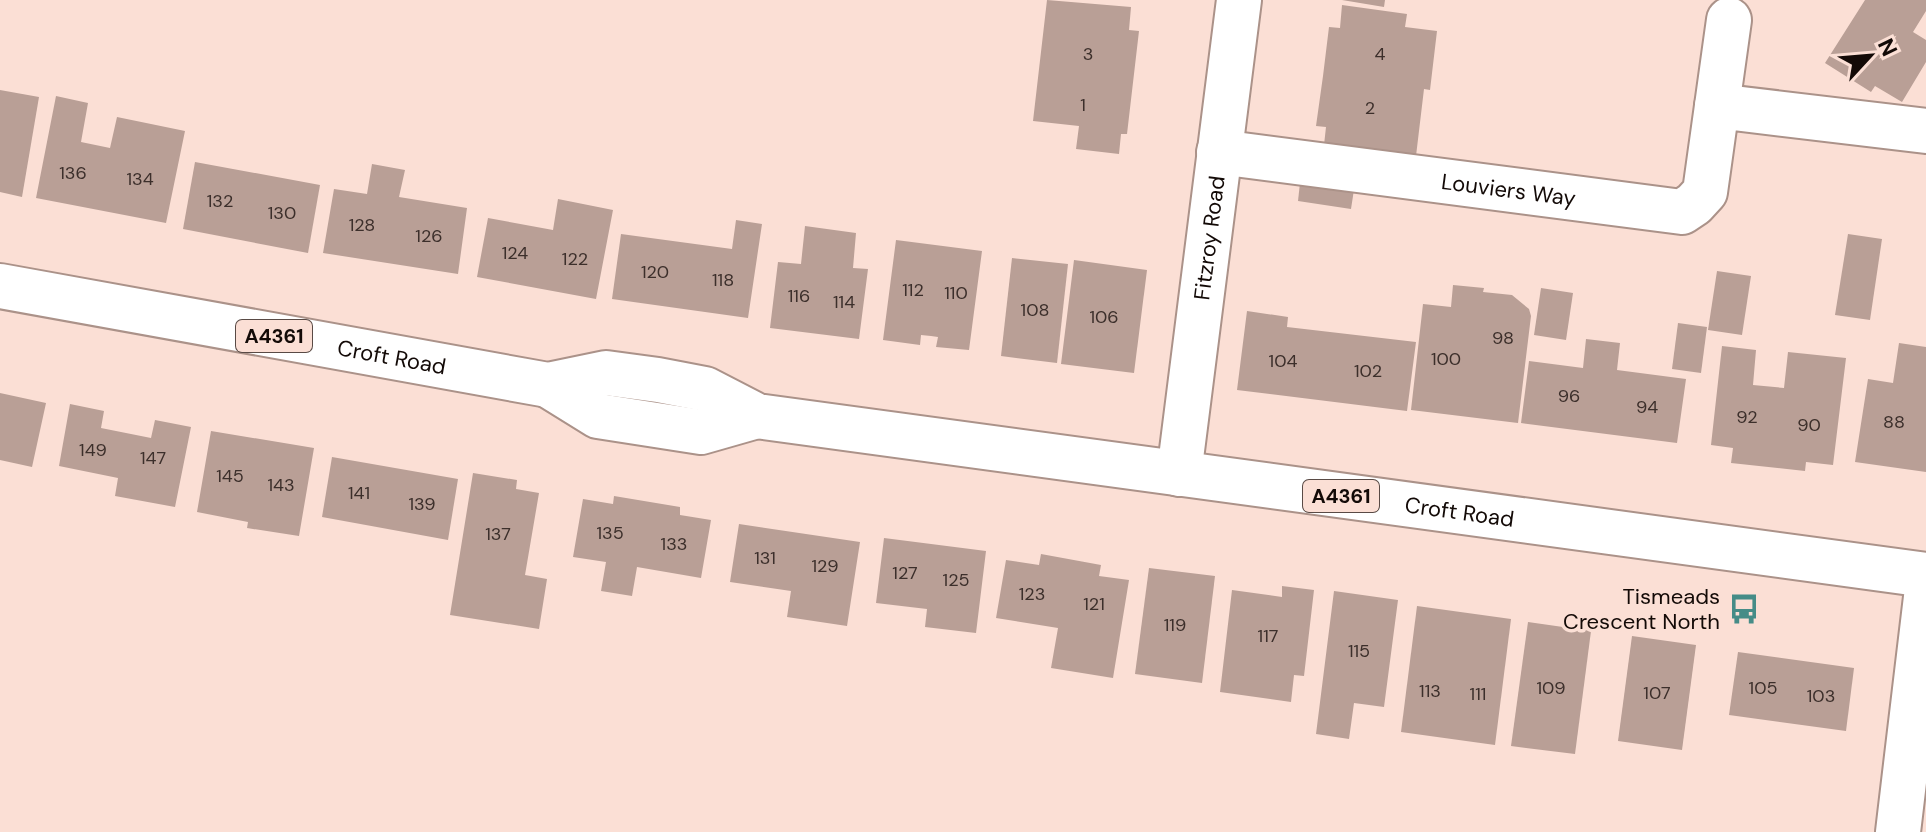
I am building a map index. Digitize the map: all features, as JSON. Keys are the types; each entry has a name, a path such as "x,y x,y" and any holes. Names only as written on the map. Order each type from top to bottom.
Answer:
{"main road":[{"name":"Fitzroy Road","path":"1179,474 1239,0"},
{"name":"Louviers Way","path":"1219,152 1682,212 1705,192 1729,20"},
{"path":"1717,106 1926,131"},
{"name":"Croft Road","path":"0,286 548,385 598,416 701,432 757,416 1926,575"},
{"path":"1898,832 1926,597"}],"building":[{"path":"1047,0 1131,7 1129,30 1139,31 1127,134 1121,134 1119,154 1076,149 1079,126 1033,121"},
{"path":"1342,0 1385,0 1384,7"},
{"path":"1865,0 1926,0 1926,11 1913,32 1926,40 1926,62 1902,102 1875,86 1871,92 1825,63"},
{"path":"1342,5 1407,14 1405,27 1437,31 1430,90 1424,89 1416,156 1323,154 1326,127 1316,126 1329,27 1340,28"},
{"path":"0,90 39,97 22,197 0,192"},
{"path":"56,96 88,103 81,142 110,148 117,117 185,131 166,223 36,198"},
{"path":"195,162 320,185 308,253 183,229"},
{"path":"372,164 405,170 399,197 467,208 458,274 323,253 334,189 367,194"},
{"path":"1301,174 1355,183 1351,209 1298,201"},
{"path":"558,199 613,210 596,299 477,277 488,218 553,230"},
{"path":"736,220 762,224 748,318 612,299 621,234 732,249"},
{"path":"805,226 856,233 853,268 868,269 859,339 770,328 778,262 801,264"},
{"path":"1848,234 1882,239 1870,320 1835,315"},
{"path":"896,240 982,251 969,350 936,347 938,337 931,336 921,335 920,345 883,340"},
{"path":"1012,258 1068,264 1057,363 1001,356"},
{"path":"1074,260 1147,270 1134,373 1061,364"},
{"path":"1717,271 1751,276 1742,335 1708,330"},
{"path":"1453,285 1512,295 1529,309 1531,316 1518,423 1411,410 1423,304 1451,307"},
{"path":"1541,288 1573,293 1566,340 1534,335"},
{"path":"1247,311 1288,317 1287,327 1416,342 1407,411 1237,390"},
{"path":"1678,323 1707,327 1701,373 1672,369"},
{"path":"1586,339 1620,343 1617,370 1686,379 1677,443 1521,423 1529,361 1583,368"},
{"path":"1899,343 1926,347 1926,472 1855,462 1868,379 1893,383"},
{"path":"1722,346 1756,350 1753,385 1784,388 1788,352 1846,358 1833,465 1806,462 1805,471 1731,463 1733,448 1711,445"},
{"path":"0,393 46,403 32,467 0,460"},
{"path":"70,404 104,411 101,428 151,438 155,420 191,427 175,507 115,496 118,478 59,466"},
{"path":"211,431 314,448 299,536 247,528 248,522 197,512"},
{"path":"332,457 458,479 448,540 322,517"},
{"path":"473,473 517,480 516,489 539,493 525,575 547,579 539,629 450,615"},
{"path":"614,496 680,507 680,515 711,520 701,578 637,567 632,596 601,591 606,562 573,557 583,499 613,504"},
{"path":"739,524 860,542 847,626 787,617 791,591 730,582"},
{"path":"884,538 986,551 976,633 925,627 927,609 876,603"},
{"path":"1041,554 1101,565 1099,576 1129,580 1113,678 1051,668 1058,628 996,618 1006,560 1039,565"},
{"path":"1149,568 1215,576 1202,683 1135,674"},
{"path":"1282,586 1314,590 1304,676 1294,675 1291,702 1220,692 1232,590 1282,597"},
{"path":"1334,591 1398,600 1384,707 1354,703 1349,739 1316,734"},
{"path":"1417,606 1511,619 1495,745 1401,732"},
{"path":"1528,622 1591,631 1575,754 1511,746"},
{"path":"1632,636 1696,645 1682,750 1618,741"},
{"path":"1738,652 1854,668 1846,731 1729,715"}],"place":[{"name":"Tismeads Crescent North","path":"1744,609"}]}
